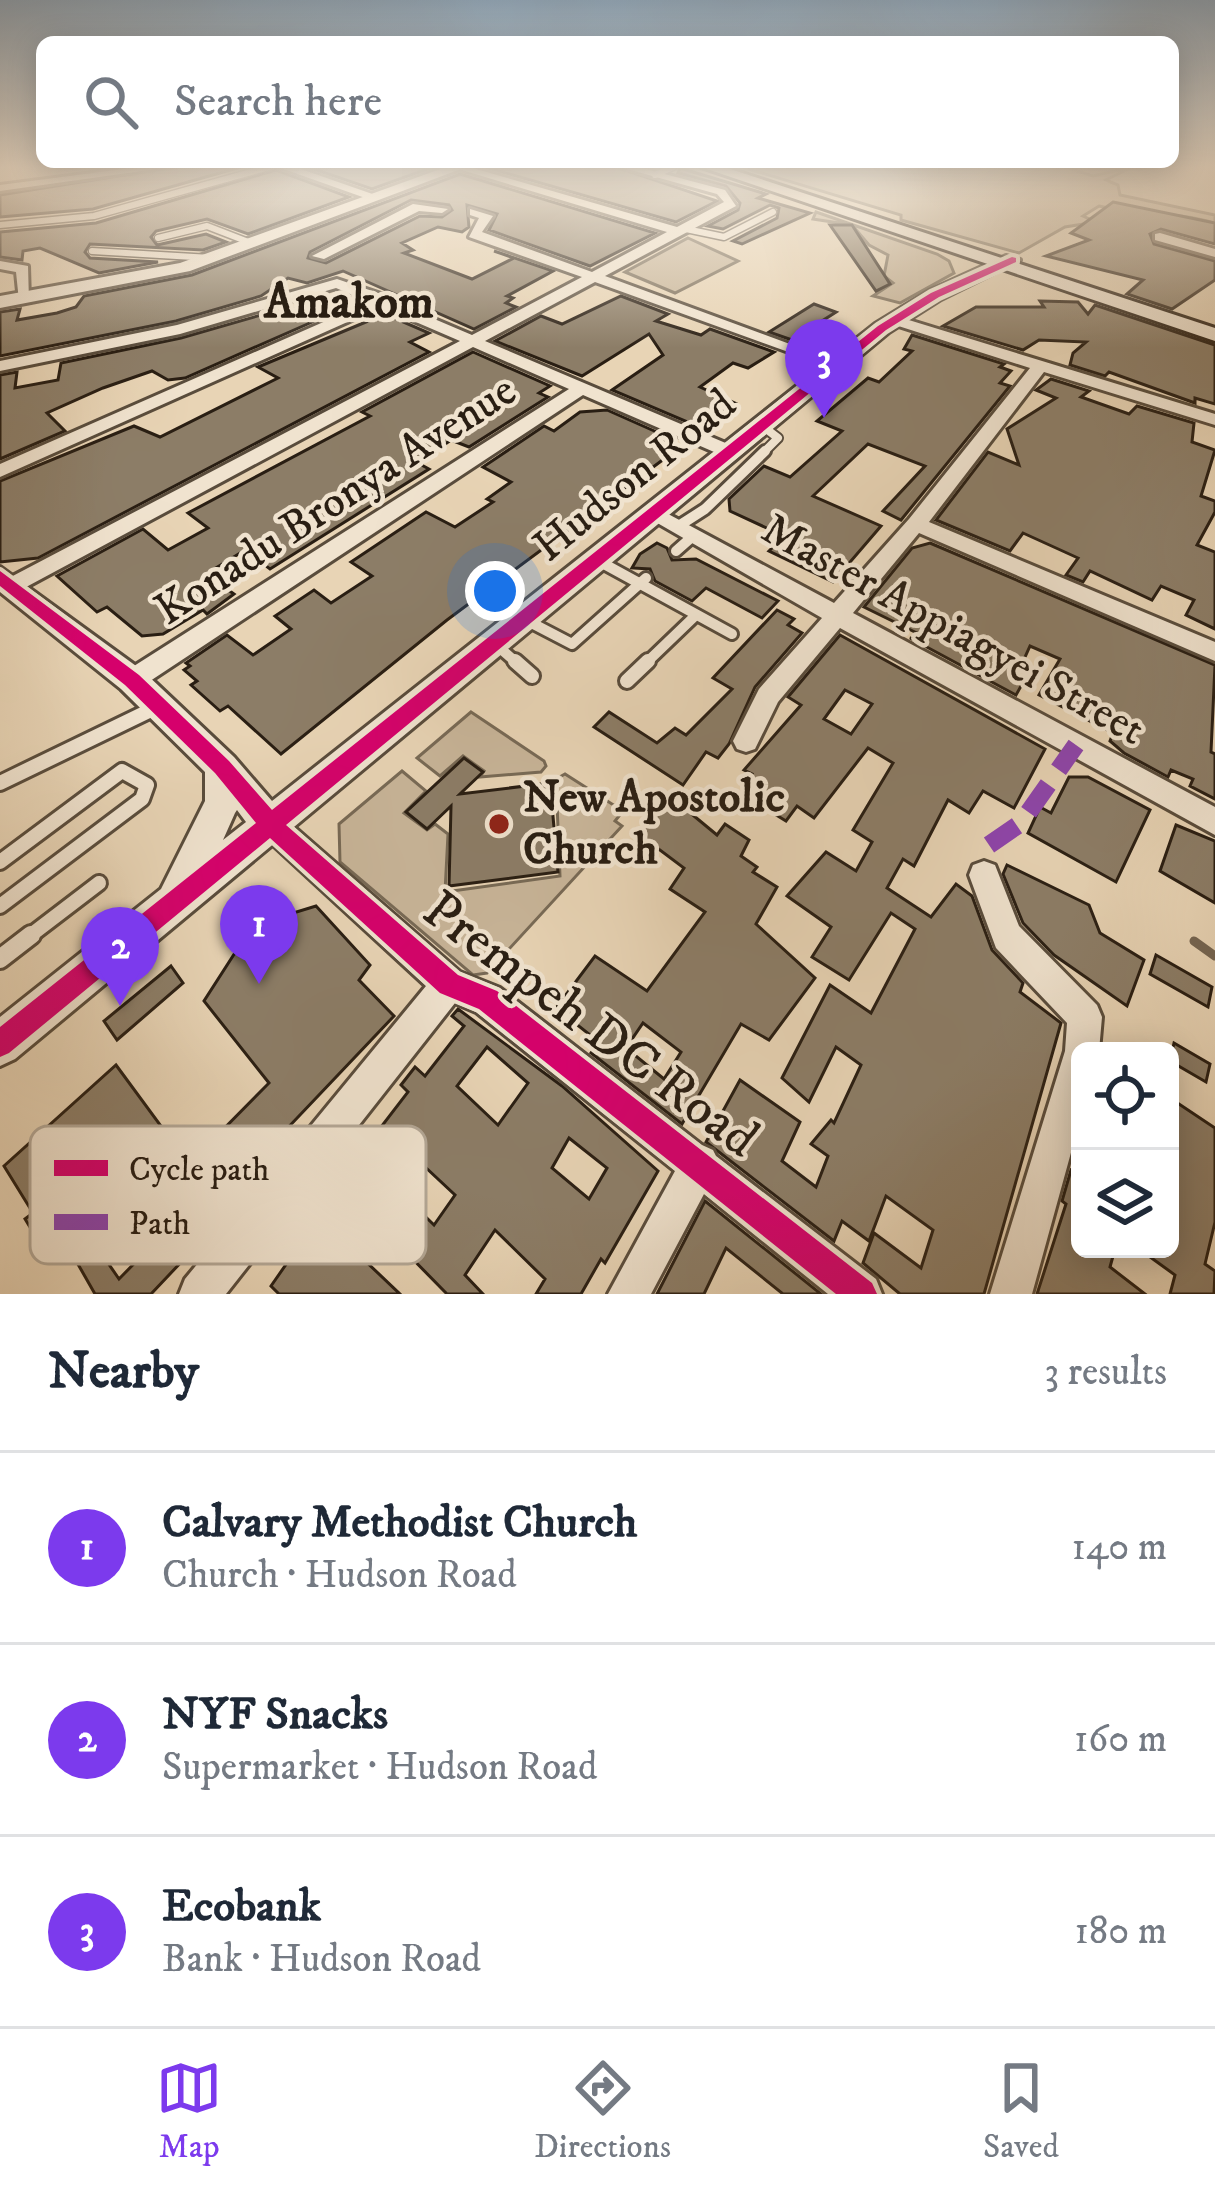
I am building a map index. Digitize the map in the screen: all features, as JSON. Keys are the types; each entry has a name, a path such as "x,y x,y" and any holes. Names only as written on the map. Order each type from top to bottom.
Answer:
{"main road":[{"path":"898,227 1215,326"},
{"path":"905,227 1215,335"}],"street":[{"path":"0,302 150,276 293,227"},
{"path":"319,256 374,227"},
{"path":"479,227 474,234 836,364"},
{"path":"674,227 683,230"},
{"path":"268,822 222,767 132,680 5,585 688,227"},
{"path":"1160,237 1215,253"},
{"name":"Hudson Road","path":"0,1044 594,559 674,532 728,451 836,364 894,320 1006,262"},
{"path":"0,265 23,269 24,298"},
{"path":"0,366 180,329 328,284 354,286 728,451"},
{"path":"0,471 385,300"},
{"path":"894,320 1215,420"},
{"path":"746,741 768,696 916,524 1040,366"},
{"name":"Konadu Bronya Avenue","path":"132,680 583,387"},
{"path":"916,524 1215,652"},
{"name":"Master Appiagyei Street","path":"674,532 838,612 1215,822"},
{"path":"170,906 223,802 222,767"},
{"name":"Prempeh DC Road","path":"268,822 449,984 488,1000 861,1294"},
{"path":"984,875 1007,937 1085,1017 1082,1042"},
{"path":"335,1126 449,984"},
{"path":"1011,1294 1071,1088"},
{"path":"629,1294 700,1163"},
{"path":"200,1294 224,1264"}],"lane":[{"path":"158,238 198,227"},
{"path":"207,227 251,243"},
{"path":"683,230 724,237 743,227"},
{"path":"92,251 212,258"},
{"path":"674,532 705,509 778,438 760,425"},
{"path":"594,559 643,581 732,634"},
{"path":"521,617 572,644 643,581"},
{"path":"627,681 696,615"},
{"path":"492,641 532,676"},
{"path":"0,783 159,706"},
{"path":"0,862 122,771 147,785 142,800 0,905"},
{"path":"0,959 99,883"}],"shaded area":[{"path":"854,227 937,254 949,261 954,273 900,303 873,296 893,283 884,276 888,255 869,245"},
{"path":"927,227 1064,227 1019,253"},
{"path":"688,238 738,261 675,293 625,272"},
{"path":"471,712 546,766 541,772 480,777 484,771 463,756 440,776 417,758"},
{"path":"402,771 426,791 404,813 427,830 435,824 448,834 445,892 560,876 556,779 565,774 623,811 615,821 622,826 487,973 473,975 340,862 339,824"}],"building":[{"path":"171,227 151,237 157,245 206,234 226,242 203,250 90,244 85,252 90,258 158,262 99,273 40,248 23,251 22,260 0,257 0,232"},
{"path":"230,227 266,227 248,234"},
{"path":"318,227 358,227 310,252 308,258 326,263 397,227 437,227 402,243 413,250 404,253 472,279 514,258 494,251 553,271 507,296 513,298 506,303 516,307 474,329 343,271 307,283 288,278 261,296 176,321 0,356 0,312 20,309 17,320 57,313 76,307 84,296 192,275"},
{"path":"636,227 655,233 590,266 489,230"},
{"path":"759,227 778,227 742,244 733,241"},
{"path":"832,227 854,227 890,284 876,291"},
{"path":"1079,227 1215,227 1215,244 1161,229 1150,234 1154,244 1215,261 1215,280 1172,309 1127,294 1143,280 1046,256 1089,240 1071,233"},
{"path":"621,296 668,314 656,321 701,335 710,329 774,352 748,368 733,363 700,387 735,403 710,423 692,424 612,390 663,355 649,334 582,376 495,341 541,316 562,324"},
{"path":"1040,301 1078,302 1088,314 1095,305 1215,345 1215,404 1195,398 1195,403 1109,372 1105,376 1070,365 1073,353 1086,342 1039,340 1023,350 943,326 976,307 1044,307"},
{"path":"305,304 328,315 185,378 168,380 152,371 103,388 47,413 65,431 0,459 0,375 17,372 15,388 58,380 61,363 181,338 275,311 280,316"},
{"path":"814,304 836,312 792,340 769,332"},
{"path":"385,314 429,333 410,342 429,352 38,558 0,562 0,481 134,426 160,437 278,378 258,367"},
{"path":"912,335 1004,364 1000,367 1011,371 1000,383 1010,386 901,520 883,511 925,466 868,444 813,496 881,526 833,582 769,551 784,536 730,511 729,499 764,466 790,477 842,431 817,421 868,378 879,382 912,351 904,349"},
{"path":"473,352 550,386 539,393 548,397 469,447 451,440 418,463 429,469 270,569 245,550 206,574 234,594 207,614 203,610 163,634 142,636 107,607 97,612 57,576 143,529 168,550 208,528 188,513 370,416 362,412"},
{"path":"1051,379 1089,391 1081,397 1129,414 1137,406 1194,423 1192,442 1215,450 1201,496 1215,501 1215,512 1197,545 1215,552 1215,629 1186,615 1194,600 1161,586 1152,600 1090,571 1083,582 1066,575 1078,558 1023,533 1010,551 936,520 988,452 1019,465 1007,429 1056,398 1036,390"},
{"path":"607,410 670,438 672,453 447,620 281,754 228,706 220,711 191,685 197,681 184,670 190,666 186,663 227,635 253,655 291,629 275,616 314,590 331,603 372,576 351,562 426,512 455,527 493,502 487,499 511,482 483,467 544,426 554,431 580,412"},
{"path":"657,543 667,548 672,560 696,559 778,601 762,618 706,588 692,601 655,581 650,569 632,568 640,554"},
{"path":"930,543 1215,665 1211,752 1215,754 1215,799 1190,786 1193,779 1171,770 1168,777 1124,753 1110,741 1113,733 1039,695 1060,659 1030,646 1017,675 1025,679 1016,695 910,638 927,638 864,607 912,548"},
{"path":"777,610 794,619 788,625 802,633 755,687 729,744 718,758 706,752 683,785 594,727 609,712 657,743 675,728 686,735 732,689 713,678"},
{"path":"840,635 1045,749 1014,808 983,791 969,813 948,800 914,866 903,859 887,888 931,917 956,884 972,896 992,950 1023,983 1020,992 1061,1023 984,1294 900,1294 863,1263 874,1233 921,1268 933,1230 886,1196 869,1241 842,1221 834,1241 706,1142 740,1080 800,1122 782,1161 816,1187 828,1156 811,1144 831,1120 834,1123 861,1065 836,1047 809,1102 782,1078 830,985 871,1013 915,929 891,913 849,980 812,957 831,927 787,896 826,852 856,871 872,842 853,830 893,763 868,748 814,818 797,806 786,821 773,813 778,805 744,788 752,774 744,770 801,705 788,697","holes":["845,690 872,704 851,734 824,719"]},
{"name":"New Apostolic Church","path":"464,758 483,772 460,794 550,783 558,872 449,886 451,806 427,829 406,812"},
{"path":"1069,777 1088,777 1150,810 1116,882 1028,833 1040,807 1051,813"},
{"path":"671,797 717,835 725,824 749,840 741,856 757,867 753,872 777,887 756,924 815,978 769,1040 741,1024 682,1124 591,1053 599,1042 556,1008 595,956 647,991 705,912 670,889 684,868 656,847 647,858 631,846","holes":["643,1023 681,1052 664,1079 626,1048"]},
{"path":"1176,825 1215,841 1215,903 1160,871"},
{"path":"1007,865 1089,905 1100,933 1144,960 1127,1006 1054,955 1023,923 1003,874"},
{"path":"316,906 370,965 359,980 394,1016 290,1126 227,1126 269,1083 204,1001 240,945 270,920"},
{"path":"1156,955 1212,987 1208,1007 1150,974"},
{"path":"171,966 183,983 117,1040 104,1021"},
{"path":"458,1009 562,1086 658,1171 605,1263 601,1259 581,1294 536,1294 545,1279 495,1230 465,1275 483,1294 447,1294 418,1264 426,1264 426,1217 434,1225 455,1195 426,1168 426,1126 382,1126 408,1092 401,1085 415,1067 425,1076 464,1026 452,1016","holes":["487,1047 528,1083 498,1125 457,1086","569,1138 607,1168 589,1199 552,1168"]},
{"path":"1179,1046 1210,1064 1206,1082 1179,1066"},
{"path":"116,1065 161,1126 48,1126"},
{"path":"1179,1104 1215,1128 1215,1222 1205,1264 1215,1271 1214,1294 1170,1294 1175,1275 1151,1258 1179,1258"},
{"path":"30,1143 30,1208 4,1166"},
{"path":"1071,1170 1071,1258 1112,1258 1110,1267 1145,1294 1037,1294 1066,1204 1062,1201"},
{"path":"705,1201 821,1294 783,1294 726,1248 704,1294 657,1294"},
{"path":"78,1264 109,1264 119,1279 134,1264 179,1264 151,1294 95,1294"},
{"path":"286,1264 368,1264 400,1294 279,1294 271,1286"}],"waterway":[{"path":"1194,941 1215,956"}],"marked path":[{"path":"989,845 1021,823 1076,745"}],"cycle path":[{"path":"0,1044 882,328 935,295 1012,260"},
{"path":"0,577 132,680 222,767 268,822 449,984 488,1000 861,1294"}],"place":[{"name":"Ecobank","path":"824,418"},
{"name":"New Apostolic Church","path":"499,824"},
{"name":"Calvary Methodist Church","path":"259,984"},
{"name":"NYF Snacks","path":"120,1006"}],"district":[{"name":"Amakom","path":"349,303"}]}
